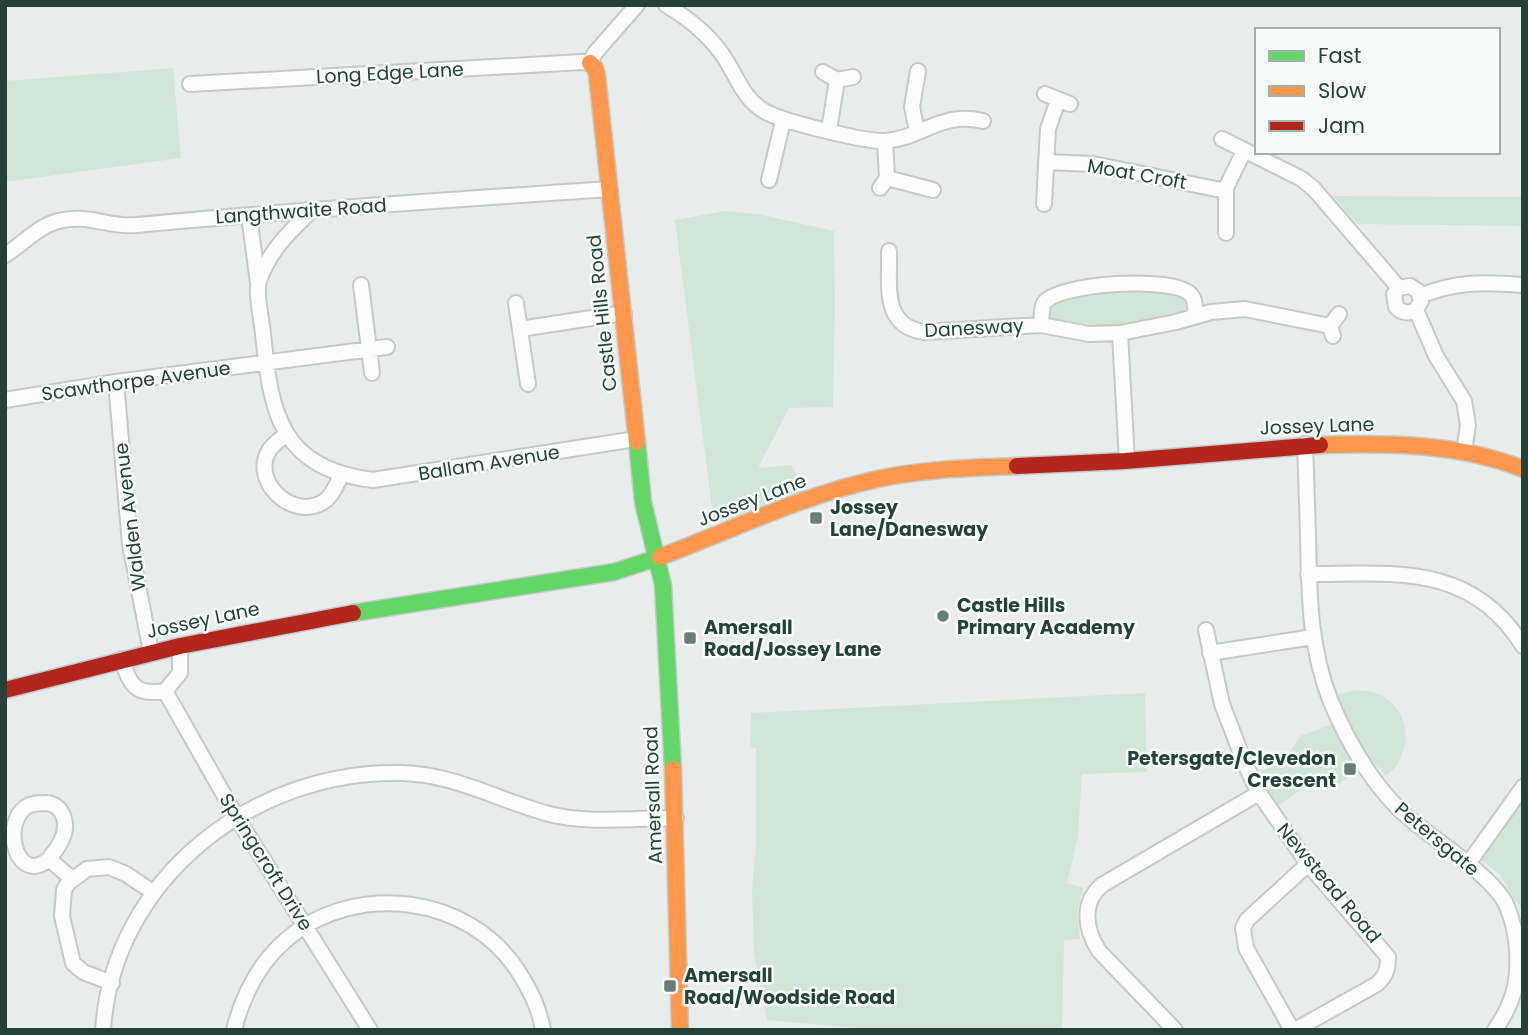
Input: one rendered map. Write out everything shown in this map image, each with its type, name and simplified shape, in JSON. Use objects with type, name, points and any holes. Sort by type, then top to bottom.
[{"type":"street","points":[[590,63],[595,53],[636,5]]},
{"type":"street","points":[[666,5],[708,37],[754,105],[783,121],[885,141],[956,118],[983,121]]},
{"type":"street","name":"Long Edge Lane","points":[[190,84],[590,63]]},
{"type":"street","name":"Castle Hills Road","points":[[590,63],[597,75],[643,502],[659,559]]},
{"type":"street","points":[[917,131],[912,107],[918,71]]},
{"type":"street","points":[[823,72],[837,80],[853,77]]},
{"type":"street","points":[[829,130],[837,80]]},
{"type":"street","points":[[1044,204],[1048,130],[1058,99]]},
{"type":"street","points":[[769,180],[783,121]]},
{"type":"street","points":[[1222,139],[1302,179],[1314,189],[1399,288]]},
{"type":"street","points":[[885,141],[884,183],[933,190]]},
{"type":"street","points":[[1226,233],[1226,191],[1244,150]]},
{"type":"street","name":"Moat Croft","points":[[1046,162],[1093,164],[1226,191]]},
{"type":"street","name":"Langthwaite Road","points":[[5,255],[44,226],[70,218],[132,226],[609,188]]},
{"type":"street","points":[[258,283],[281,239],[306,216],[307,210]]},
{"type":"street","name":"Ballam Avenue","points":[[249,215],[270,394],[276,415],[296,446],[327,470],[373,480],[386,479],[636,439]]},
{"type":"street","name":"Danesway","points":[[889,251],[890,301],[894,313],[904,327],[924,332],[1041,325],[1089,334],[1120,333],[1139,331],[1211,312],[1245,309],[1334,325]]},
{"type":"street","points":[[1464,452],[1468,425],[1464,401],[1436,356],[1418,303],[1414,287],[1399,288],[1394,294],[1396,307],[1408,313],[1418,303],[1436,289],[1473,282],[1523,285]]},
{"type":"street","name":"Danesway","points":[[1041,325],[1042,308],[1048,300],[1086,288],[1125,283],[1161,285],[1184,290],[1194,299],[1195,316]]},
{"type":"street","points":[[361,285],[372,373]]},
{"type":"street","points":[[516,303],[528,384]]},
{"type":"street","points":[[520,329],[624,313]]},
{"type":"street","points":[[1120,333],[1126,461]]},
{"type":"street","name":"Scawthorpe Avenue","points":[[5,400],[116,382],[387,347]]},
{"type":"street","name":"Walden Avenue","points":[[116,382],[130,544],[152,652]]},
{"type":"street","points":[[287,434],[269,450],[265,465],[267,481],[278,496],[292,504],[314,506],[329,497],[341,475]]},
{"type":"street","name":"Jossey Lane","points":[[5,690],[152,652],[326,617],[614,572],[659,559],[793,506],[870,481],[982,467],[1126,461],[1305,444],[1408,445],[1464,452],[1523,469]]},
{"type":"street","name":"Petersgate","points":[[1305,444],[1308,574],[1313,636],[1321,674],[1343,732],[1358,757],[1397,807],[1422,831],[1468,864],[1494,887],[1505,902],[1513,926],[1518,969],[1509,1008],[1495,1030]]},
{"type":"street","name":"Amersall Road","points":[[659,559],[663,585],[676,818],[680,1030]]},
{"type":"street","points":[[1308,574],[1409,574],[1441,580],[1489,606],[1507,623],[1523,646]]},
{"type":"street","name":"Newstead Road","points":[[1206,630],[1222,704],[1259,793],[1308,864],[1388,957],[1385,977],[1377,984],[1293,1030]]},
{"type":"street","points":[[1210,653],[1313,636]]},
{"type":"street","points":[[122,659],[129,680],[135,687],[143,691],[165,691],[180,673],[180,646]]},
{"type":"street","name":"Springcroft Drive","points":[[165,691],[236,817],[370,1030]]},
{"type":"street","points":[[103,1030],[112,983],[134,925],[154,893],[180,862],[201,842],[236,817],[261,803],[311,783],[340,776],[405,773],[457,782],[570,819],[676,818]]},
{"type":"street","points":[[1468,864],[1523,786]]},
{"type":"street","points":[[1175,1030],[1099,951],[1090,937],[1088,905],[1094,892],[1102,885],[1259,793]]},
{"type":"street","points":[[52,804],[59,807],[64,815],[62,840],[49,859],[43,865],[33,866],[21,862],[16,855],[12,832],[15,818],[30,805],[52,804]]},
{"type":"street","points":[[49,859],[72,878]]},
{"type":"street","points":[[1293,1030],[1246,947],[1243,928],[1247,920],[1308,864]]},
{"type":"street","points":[[112,983],[83,972],[73,963],[62,916],[64,890],[72,878],[87,869],[109,867],[126,874],[154,893]]},
{"type":"street","points":[[234,1030],[241,1004],[257,974],[278,947],[306,926],[338,910],[377,904],[416,905],[437,910],[458,919],[495,944],[510,959],[534,998],[543,1030]]},
{"type":"green space","points":[[173,68],[181,158],[5,182],[5,81]]},
{"type":"green space","points":[[1333,196],[1523,197],[1523,226],[1357,224]]},
{"type":"green space","points":[[725,211],[758,214],[834,231],[833,407],[789,408],[758,468],[791,465],[806,493],[714,524],[675,220]]},
{"type":"green space","points":[[1141,287],[1184,295],[1188,298],[1188,305],[1184,311],[1171,316],[1118,327],[1052,321],[1048,317],[1047,306],[1051,303],[1084,292]]},
{"type":"green space","points":[[1357,690],[1384,697],[1400,714],[1404,725],[1406,736],[1401,758],[1386,776],[1355,742],[1334,695]]},
{"type":"green space","points":[[1145,693],[1147,772],[1082,774],[1078,836],[1067,883],[1084,888],[1077,911],[1080,939],[1064,940],[1062,1030],[878,1030],[767,1020],[754,954],[752,890],[756,844],[756,748],[750,747],[751,713]]},
{"type":"green space","points":[[1333,724],[1359,769],[1332,789],[1305,787],[1276,807],[1257,774],[1286,758],[1300,736]]},
{"type":"green space","points":[[1523,798],[1523,907],[1519,906],[1499,874],[1480,859]]},
{"type":"traffic: fast","points":[[637,442],[643,502],[663,585],[673,769]]},
{"type":"traffic: fast","points":[[353,613],[614,572],[660,557]]},
{"type":"traffic: slow","points":[[590,63],[597,75],[637,442]]},
{"type":"traffic: slow","points":[[1320,445],[1371,444],[1449,449],[1499,460],[1523,469]]},
{"type":"traffic: slow","points":[[660,557],[795,504],[850,486],[912,473],[1017,466]]},
{"type":"traffic: slow","points":[[673,769],[680,1030]]},
{"type":"traffic: jam","points":[[1017,466],[1125,461],[1320,445]]},
{"type":"traffic: jam","points":[[5,690],[180,646],[353,613]]},
{"type":"place","name":"Jossey Lane/Danesway","points":[[816,518]]},
{"type":"place","name":"Castle Hills Primary Academy","points":[[943,616]]},
{"type":"place","name":"Amersall Road/Jossey Lane","points":[[690,638]]},
{"type":"place","name":"Petersgate/Clevedon Crescent","points":[[1350,769]]},
{"type":"place","name":"Amersall Road/Woodside Road","points":[[670,986]]}]
